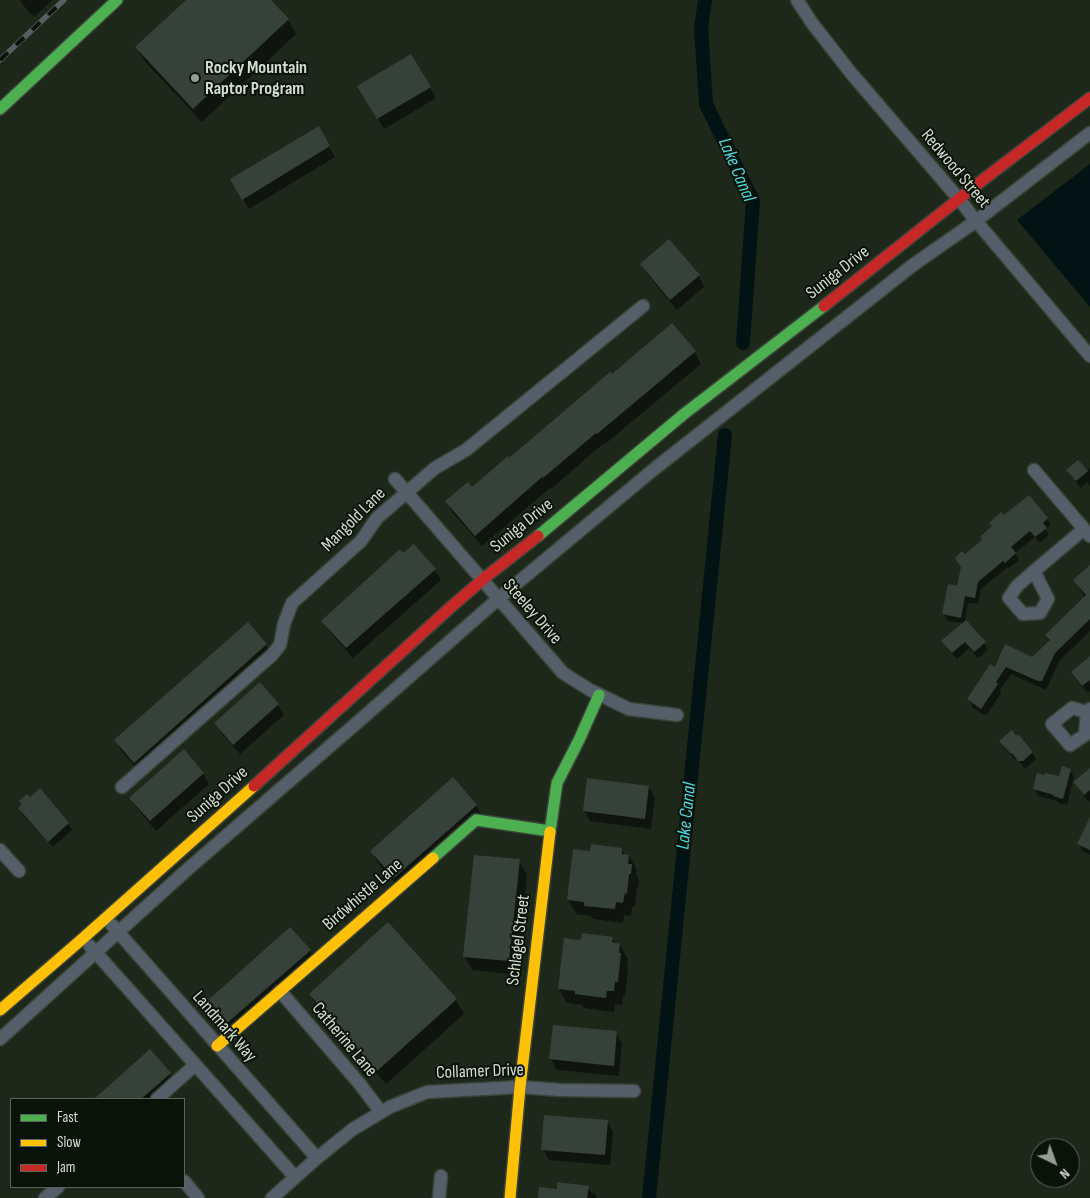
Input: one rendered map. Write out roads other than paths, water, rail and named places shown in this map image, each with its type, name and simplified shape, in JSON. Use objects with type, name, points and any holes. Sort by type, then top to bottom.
[{"type":"street","points":[[0,109],[118,0]]},
{"type":"street","name":"Redwood Street","points":[[797,0],[851,73],[1090,356]]},
{"type":"street","name":"Suniga Drive","points":[[0,1010],[205,830],[445,612],[482,581],[551,526],[684,414],[1090,98]]},
{"type":"street","name":"Suniga Drive","points":[[0,1039],[189,868],[498,599],[645,476],[913,265],[976,221],[1090,133]]},
{"type":"street","name":"Mangold Lane","points":[[122,787],[272,655],[280,645],[284,624],[292,603],[361,541],[377,518],[435,468],[466,450],[643,306]]},
{"type":"street","points":[[1034,470],[1087,532],[1034,572]]},
{"type":"street","name":"Steeley Drive","points":[[395,480],[563,673],[599,695],[628,709],[677,715]]},
{"type":"street","name":"Schlagel Street","points":[[510,1198],[520,1087],[556,784],[579,740],[599,695]]},
{"type":"street","name":"Birdwhistle Lane","points":[[217,1046],[476,820],[550,830]]},
{"type":"street","points":[[0,850],[19,870]]},
{"type":"street","name":"Landmark Way","points":[[106,918],[317,1158]]},
{"type":"street","points":[[83,938],[295,1177]]},
{"type":"street","name":"Catherine Lane","points":[[280,991],[359,1083],[381,1112]]},
{"type":"street","points":[[157,1098],[194,1065]]},
{"type":"street","name":"Collamer Drive","points":[[272,1198],[317,1158],[353,1130],[390,1107],[427,1092],[520,1087],[560,1090],[634,1091]]},
{"type":"street","points":[[439,1198],[441,1176]]},
{"type":"street","points":[[185,1183],[198,1198]]},
{"type":"street","points":[[45,1198],[57,1188]]},
{"type":"waterway","name":"Lake Canal","points":[[705,0],[701,28],[706,104],[753,201],[743,343]]},
{"type":"waterway","name":"Lake Canal","points":[[649,1198],[725,435]]},
{"type":"railway","points":[[0,60],[64,0]]},
{"type":"place","name":"Rocky Mountain Raptor Program","points":[[195,78]]}]
